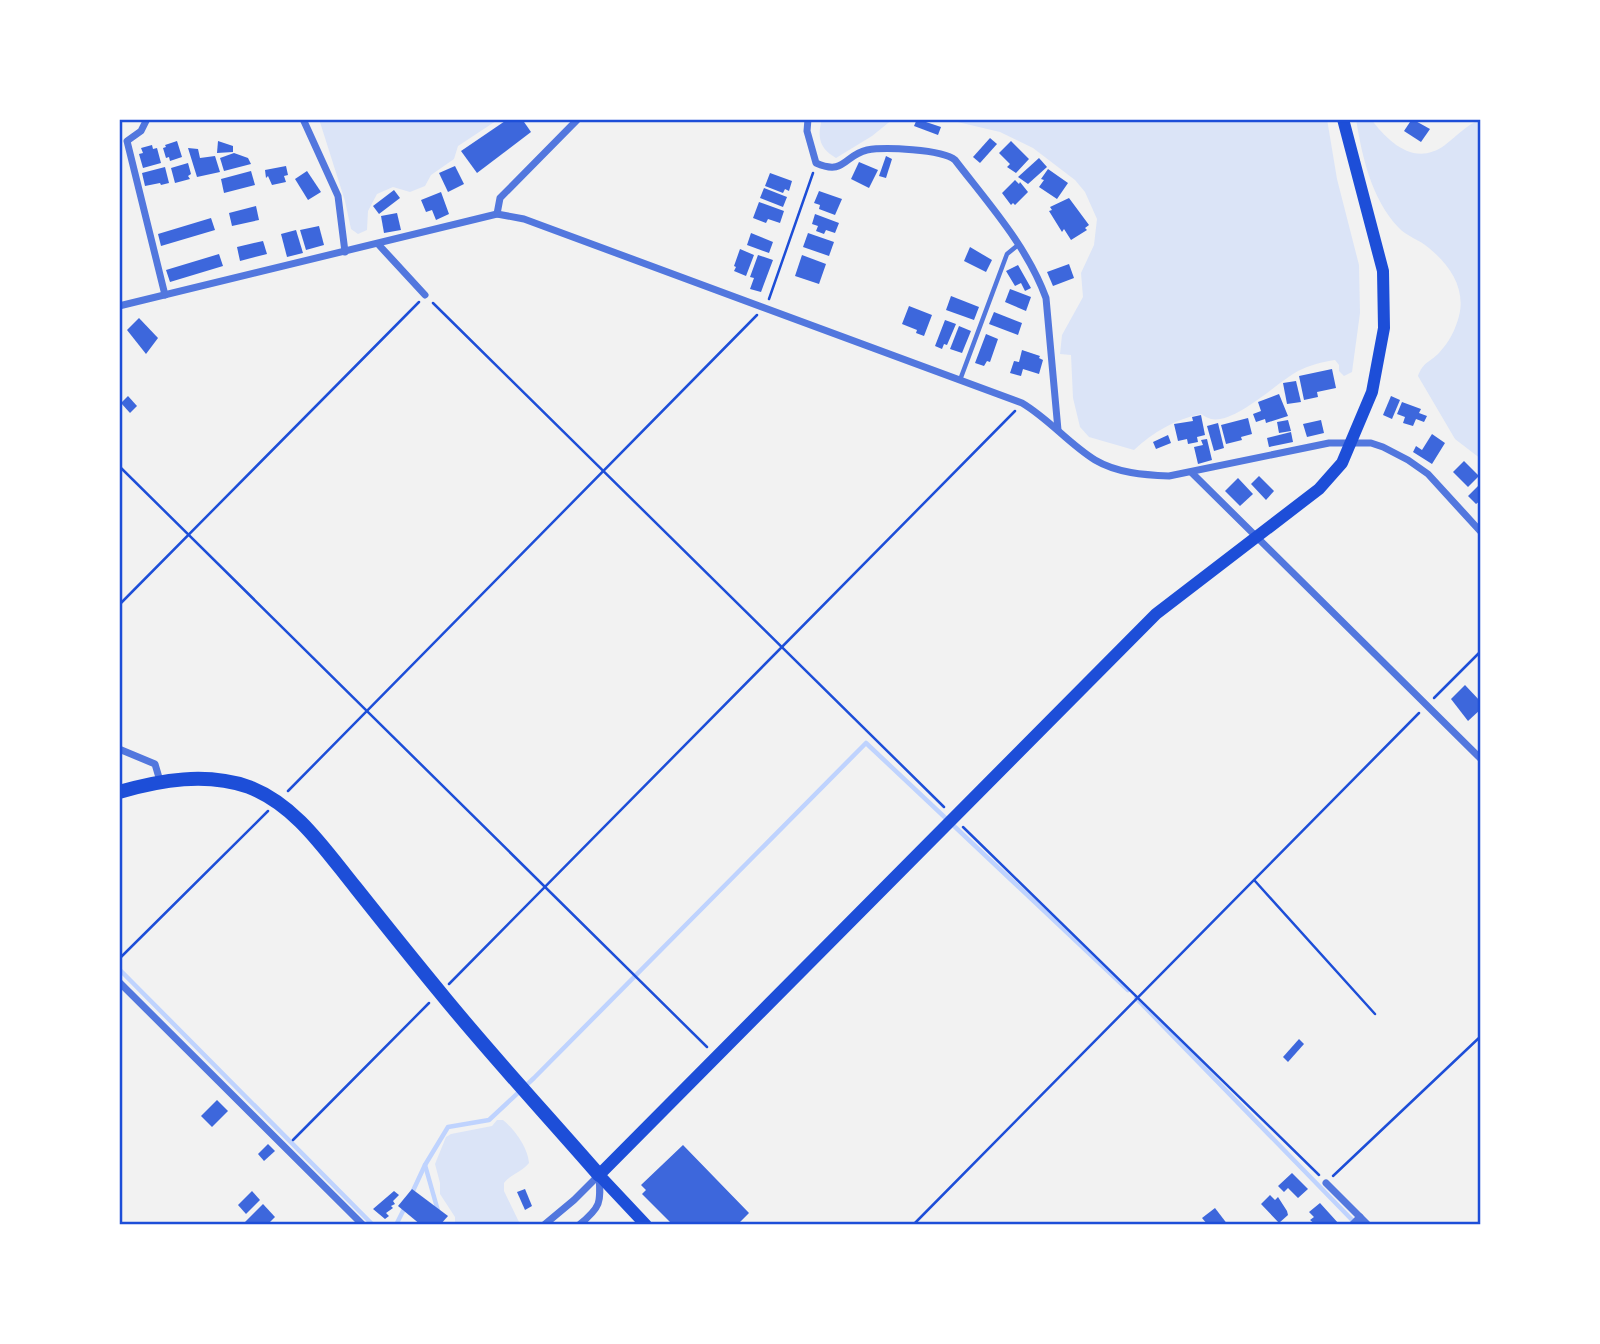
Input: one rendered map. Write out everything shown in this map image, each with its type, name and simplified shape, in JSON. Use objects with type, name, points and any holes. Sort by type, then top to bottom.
[{"type":"highway","points":[[119,792],[160,781],[201,779],[224,781],[250,788],[277,802],[309,830],[440,993],[599,1175]]},
{"type":"main road","points":[[646,1225],[599,1175],[1156,614],[1319,489],[1342,463],[1372,392],[1384,328],[1383,271],[1343,119]]},
{"type":"street","points":[[147,119],[141,131],[127,141],[165,295]]},
{"type":"street","points":[[303,119],[338,196],[345,252]]},
{"type":"street","points":[[497,214],[500,198],[578,119]]},
{"type":"street","points":[[808,119],[807,131],[816,163],[826,167],[836,168],[862,151],[870,149],[913,150],[949,155],[1017,244],[1041,285],[1046,298],[1058,430]]},
{"type":"street","points":[[119,306],[497,214],[524,219],[1022,403],[1097,461],[1120,470],[1169,476],[1329,443],[1371,443],[1408,460],[1428,474],[1481,532]]},
{"type":"street","points":[[377,244],[425,295]]},
{"type":"street","points":[[1192,473],[1481,759]]},
{"type":"street","points":[[119,749],[155,764],[160,781]]},
{"type":"street","points":[[119,982],[363,1225]]},
{"type":"street","points":[[544,1225],[599,1175]]},
{"type":"street","points":[[579,1225],[599,1205],[599,1175]]},
{"type":"street","points":[[1326,1183],[1368,1225]]},
{"type":"street","points":[[1352,1225],[1360,1217]]},
{"type":"lane","points":[[961,380],[1007,254],[1017,244]]},
{"type":"path","points":[[119,959],[766,307],[816,163]]},
{"type":"path","points":[[119,605],[425,295],[1326,1183],[1481,1037]]},
{"type":"path","points":[[286,1147],[1022,403]]},
{"type":"path","points":[[119,466],[717,1056]]},
{"type":"path","points":[[913,1225],[1481,651]]},
{"type":"path","points":[[1255,881],[1375,1014]]},
{"type":"shaded area","points":[[319,119],[499,119],[458,146],[454,159],[431,175],[425,186],[410,192],[393,187],[377,194],[368,211],[367,230],[358,234],[351,229]]},
{"type":"shaded area","points":[[822,119],[893,119],[872,136],[836,158],[821,142]]},
{"type":"shaded area","points":[[945,119],[1327,119],[1337,179],[1359,265],[1360,313],[1352,372],[1344,376],[1335,360],[1307,367],[1232,415],[1211,419],[1201,414],[1183,419],[1149,437],[1134,450],[1089,437],[1080,427],[1073,398],[1071,355],[1060,354],[1062,335],[1083,297],[1081,273],[1094,245],[1097,219],[1085,192],[1075,180],[1033,148],[1000,132]]},
{"type":"shaded area","points":[[1356,119],[1371,119],[1394,144],[1413,153],[1423,154],[1445,145],[1481,119],[1481,459],[1455,439],[1418,376],[1424,365],[1443,349],[1454,331],[1461,306],[1458,287],[1444,262],[1425,245],[1401,230],[1381,203],[1369,176]]},
{"type":"shaded area","points":[[497,1120],[503,1120],[512,1129],[528,1157],[529,1163],[504,1183],[504,1191],[518,1225],[455,1225],[455,1217],[440,1194],[435,1164],[446,1137],[492,1126]]},
{"type":"building","points":[[508,119],[522,119],[531,132],[477,173],[461,151]]},
{"type":"building","points":[[917,119],[941,127],[938,135],[914,126]]},
{"type":"building","points":[[1412,119],[1430,129],[1421,142],[1404,131]]},
{"type":"building","points":[[990,138],[997,144],[980,163],[973,157]]},
{"type":"building","points":[[177,141],[182,157],[170,161],[163,148]]},
{"type":"building","points":[[218,141],[233,146],[233,152],[217,153]]},
{"type":"building","points":[[1011,141],[1029,159],[1016,173],[1007,167],[1010,164],[999,153]]},
{"type":"building","points":[[152,145],[153,149],[157,148],[161,163],[143,168],[139,154],[143,153],[141,148]]},
{"type":"building","points":[[188,148],[198,149],[200,158],[215,156],[220,172],[197,177]]},
{"type":"building","points":[[234,153],[248,158],[251,164],[224,171],[220,158]]},
{"type":"building","points":[[886,156],[892,159],[886,178],[879,176]]},
{"type":"building","points":[[1039,158],[1047,167],[1028,184],[1018,177]]},
{"type":"building","points":[[859,162],[878,170],[869,188],[851,179]]},
{"type":"building","points":[[188,163],[190,179],[175,183],[171,168]]},
{"type":"building","points":[[286,166],[286,182],[272,185],[268,176],[266,178],[265,170]]},
{"type":"building","points":[[455,166],[464,184],[448,192],[439,173]]},
{"type":"building","points":[[165,167],[169,183],[145,186],[142,173]]},
{"type":"building","points":[[1048,169],[1068,183],[1057,199],[1039,187]]},
{"type":"building","points":[[251,171],[255,185],[224,193],[221,179]]},
{"type":"building","points":[[307,171],[321,192],[308,200],[295,179]]},
{"type":"building","points":[[770,173],[792,181],[789,191],[785,189],[783,193],[765,186]]},
{"type":"building","points":[[1015,180],[1028,192],[1015,205],[1011,205],[1002,193]]},
{"type":"building","points":[[764,188],[787,197],[783,207],[760,198]]},
{"type":"building","points":[[394,190],[400,198],[379,214],[373,206]]},
{"type":"building","points":[[819,191],[842,199],[835,215],[819,209],[820,205],[814,203]]},
{"type":"building","points":[[441,192],[449,214],[436,220],[432,210],[426,212],[421,200]]},
{"type":"building","points":[[1069,198],[1089,225],[1085,228],[1087,230],[1071,240],[1064,229],[1062,232],[1049,211],[1052,210],[1050,207]]},
{"type":"building","points":[[759,202],[784,211],[780,223],[768,219],[766,223],[753,218]]},
{"type":"building","points":[[256,206],[259,220],[232,226],[229,213]]},
{"type":"building","points":[[397,213],[401,230],[384,233],[381,216]]},
{"type":"building","points":[[815,214],[839,223],[835,233],[826,230],[824,234],[816,231],[818,226],[812,224]]},
{"type":"building","points":[[211,218],[215,230],[161,246],[158,234]]},
{"type":"building","points":[[319,226],[324,245],[306,250],[300,230]]},
{"type":"building","points":[[296,230],[303,253],[287,257],[281,234]]},
{"type":"building","points":[[751,233],[773,242],[769,253],[747,245]]},
{"type":"building","points":[[808,233],[834,242],[829,256],[803,247]]},
{"type":"building","points":[[263,241],[267,254],[240,261],[237,247]]},
{"type":"building","points":[[970,247],[992,260],[986,272],[964,261]]},
{"type":"building","points":[[740,249],[754,255],[746,276],[734,271]]},
{"type":"building","points":[[219,254],[223,266],[170,282],[166,270]]},
{"type":"building","points":[[758,255],[773,260],[761,292],[750,289],[754,278],[750,277]]},
{"type":"building","points":[[802,255],[826,264],[819,284],[795,276]]},
{"type":"building","points":[[1069,264],[1074,278],[1053,286],[1047,272]]},
{"type":"building","points":[[1018,265],[1031,288],[1025,291],[1021,283],[1015,286],[1006,271]]},
{"type":"building","points":[[1010,289],[1031,297],[1026,311],[1005,302]]},
{"type":"building","points":[[951,296],[979,307],[974,320],[946,310]]},
{"type":"building","points":[[909,306],[932,315],[924,336],[902,324]]},
{"type":"building","points":[[994,312],[1022,323],[1018,335],[989,324]]},
{"type":"building","points":[[139,318],[158,338],[146,354],[127,330]]},
{"type":"building","points":[[945,320],[956,324],[947,345],[944,344],[942,349],[935,346]]},
{"type":"building","points":[[959,326],[971,331],[962,353],[950,349]]},
{"type":"building","points":[[986,334],[998,339],[990,362],[987,361],[984,366],[975,363]]},
{"type":"building","points":[[1022,350],[1040,356],[1043,360],[1039,374],[1023,369],[1021,376],[1010,373],[1014,361],[1019,362]]},
{"type":"building","points":[[1332,369],[1336,388],[1317,392],[1318,397],[1304,400],[1299,376]]},
{"type":"building","points":[[1296,381],[1301,402],[1287,404],[1283,383]]},
{"type":"building","points":[[1279,394],[1288,416],[1266,423],[1265,419],[1256,422],[1253,414],[1261,411],[1258,402]]},
{"type":"building","points":[[128,396],[137,406],[130,413],[121,403]]},
{"type":"building","points":[[1391,396],[1400,400],[1392,419],[1383,415]]},
{"type":"building","points":[[1402,402],[1421,409],[1419,413],[1427,416],[1424,422],[1416,419],[1413,426],[1403,423],[1405,417],[1397,414]]},
{"type":"building","points":[[1201,415],[1205,435],[1197,437],[1198,442],[1188,444],[1187,439],[1178,441],[1174,424],[1193,421],[1192,417]]},
{"type":"building","points":[[1248,418],[1252,434],[1226,444],[1221,425]]},
{"type":"building","points":[[1288,420],[1291,431],[1279,433],[1277,422]]},
{"type":"building","points":[[1321,420],[1324,433],[1307,437],[1303,424]]},
{"type":"building","points":[[1218,423],[1224,448],[1214,451],[1207,426]]},
{"type":"building","points":[[1291,432],[1293,442],[1269,447],[1267,438]]},
{"type":"building","points":[[1432,434],[1445,443],[1432,464],[1413,452],[1416,446],[1422,450]]},
{"type":"building","points":[[1168,435],[1171,443],[1156,449],[1153,442]]},
{"type":"building","points":[[1207,439],[1212,460],[1198,464],[1194,447],[1203,445],[1201,440]]},
{"type":"building","points":[[1464,461],[1479,476],[1468,487],[1453,472]]},
{"type":"building","points":[[1259,476],[1274,491],[1266,500],[1251,484]]},
{"type":"building","points":[[1238,478],[1253,494],[1240,506],[1225,491]]},
{"type":"building","points":[[1481,483],[1481,503],[1480,501],[1476,504],[1468,496]]},
{"type":"building","points":[[1465,685],[1481,702],[1481,709],[1468,721],[1451,699]]},
{"type":"building","points":[[1299,1039],[1304,1044],[1288,1062],[1283,1057]]},
{"type":"building","points":[[217,1100],[228,1111],[212,1127],[201,1116]]},
{"type":"building","points":[[268,1144],[275,1151],[264,1161],[258,1154]]},
{"type":"building","points":[[683,1145],[749,1213],[737,1225],[673,1225],[642,1194],[646,1190],[641,1185]]},
{"type":"building","points":[[1292,1173],[1308,1189],[1298,1198],[1288,1188],[1284,1192],[1278,1186]]},
{"type":"building","points":[[412,1189],[448,1216],[440,1225],[421,1225],[398,1206]]},
{"type":"building","points":[[525,1189],[532,1206],[525,1210],[517,1192]]},
{"type":"building","points":[[252,1191],[260,1200],[246,1214],[238,1205]]},
{"type":"building","points":[[394,1191],[399,1195],[393,1201],[393,1208],[386,1213],[389,1216],[385,1219],[373,1209]]},
{"type":"building","points":[[1270,1195],[1275,1200],[1278,1197],[1287,1211],[1288,1215],[1279,1223],[1261,1204]]},
{"type":"building","points":[[1320,1203],[1338,1225],[1316,1225],[1310,1220],[1314,1217],[1309,1212]]},
{"type":"building","points":[[263,1204],[275,1217],[267,1225],[246,1225],[244,1223]]},
{"type":"building","points":[[1215,1208],[1228,1225],[1208,1225],[1202,1218]]},
{"type":"waterway","points":[[412,1193],[448,1127],[489,1120],[534,1078],[866,743],[1128,990]]},
{"type":"waterway","points":[[119,969],[373,1225]]},
{"type":"waterway","points":[[1136,998],[1357,1225]]},
{"type":"waterway","points":[[425,1165],[438,1211]]},
{"type":"waterway","points":[[396,1225],[405,1207]]}]
